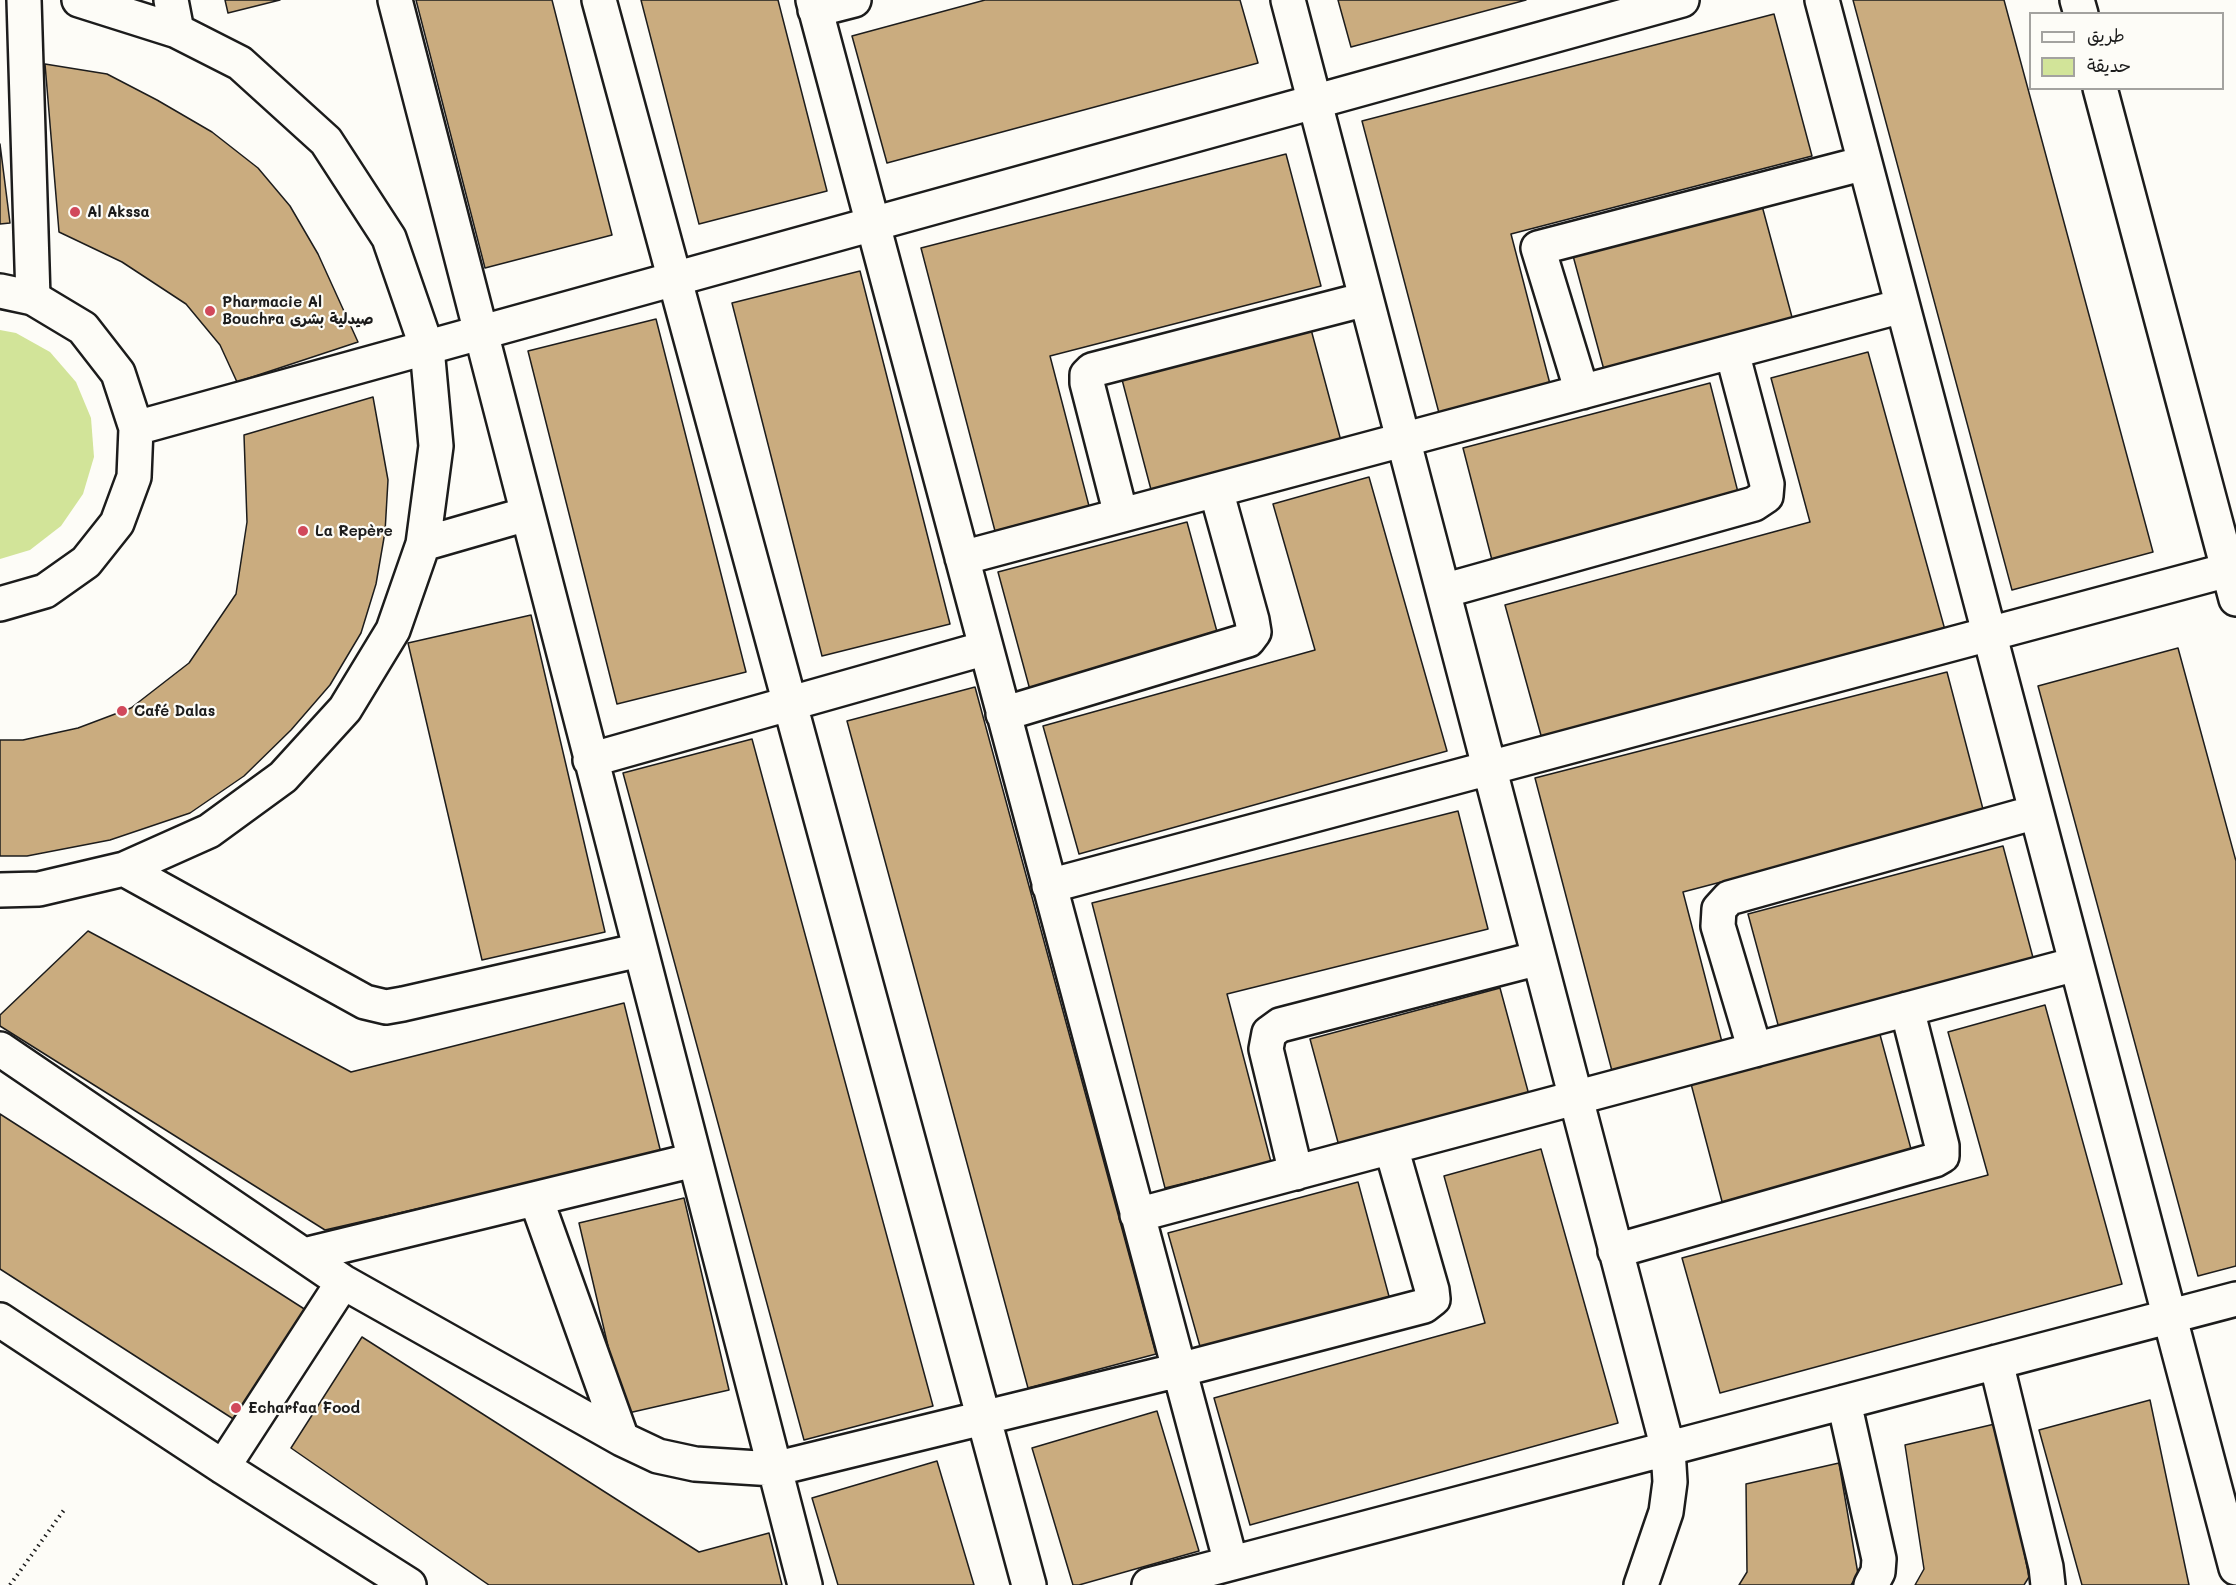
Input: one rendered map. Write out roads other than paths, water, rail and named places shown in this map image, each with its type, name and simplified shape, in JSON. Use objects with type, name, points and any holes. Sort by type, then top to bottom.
[{"type":"street","points":[[24,0],[33,298]]},
{"type":"street","points":[[0,890],[39,889],[124,869],[209,831],[283,777],[345,709],[393,630],[423,544],[436,446],[427,348],[389,238],[326,141],[240,63],[174,15],[79,0]]},
{"type":"street","points":[[395,0],[805,1585]]},
{"type":"street","points":[[599,0],[1029,1585]]},
{"type":"street","points":[[854,0],[814,5],[1231,1563]]},
{"type":"street","points":[[1288,0],[1668,1449],[1670,1482],[1666,1512],[1641,1585]]},
{"type":"street","points":[[136,428],[1682,0]]},
{"type":"street","points":[[1822,0],[2236,1568]]},
{"type":"street","points":[[1049,886],[1989,634],[2232,584],[2101,90]]},
{"type":"street","points":[[1582,392],[1538,248],[1865,163]]},
{"type":"street","points":[[0,291],[33,298],[83,328],[118,373],[136,428],[134,477],[117,523],[111,531],[86,562],[45,591],[0,604]]},
{"type":"street","points":[[1122,515],[1087,383],[1087,375],[1092,370],[1366,299]]},
{"type":"street","points":[[962,558],[1902,306]]},
{"type":"street","points":[[1443,591],[1754,504],[1766,496],[1767,484],[1732,352]]},
{"type":"street","points":[[1003,714],[1248,640],[1254,632],[1252,620],[1216,490]]},
{"type":"street","points":[[423,544],[527,514]]},
{"type":"street","points":[[590,760],[986,648]]},
{"type":"street","points":[[1755,1050],[1718,927],[1719,909],[1729,898],[2036,812]]},
{"type":"street","points":[[124,869],[365,1002],[386,1006],[640,950]]},
{"type":"street","points":[[1296,1173],[1266,1049],[1269,1033],[1280,1025],[1539,958]]},
{"type":"street","points":[[1137,1215],[2076,964]]},
{"type":"street","points":[[1615,1251],[1935,1160],[1942,1156],[1942,1146],[1907,1009]]},
{"type":"street","points":[[0,1049],[343,1282],[622,1440],[658,1456],[695,1464],[774,1469],[1179,1370],[1424,1306],[1433,1299],[1432,1290],[1391,1147]]},
{"type":"street","points":[[304,1255],[694,1160]]},
{"type":"street","points":[[536,1199],[622,1440]]},
{"type":"street","points":[[223,1467],[343,1282]]},
{"type":"street","points":[[1149,1585],[2236,1299]]},
{"type":"street","points":[[0,1320],[223,1467],[409,1585]]},
{"type":"street","points":[[1996,1362],[2046,1567],[2048,1585]]},
{"type":"street","points":[[1844,1402],[1879,1559],[1878,1572],[1871,1585]]},
{"type":"place","name":"Al Akssa","points":[[75,212]]},
{"type":"place","name":"Pharmacie Al Bouchra صيدلية بشرى","points":[[210,311]]},
{"type":"place","name":"La Repère","points":[[303,531]]},
{"type":"place","name":"Café Dalas","points":[[122,711]]},
{"type":"place","name":"Echarfaa Food","points":[[236,1408]]}]
